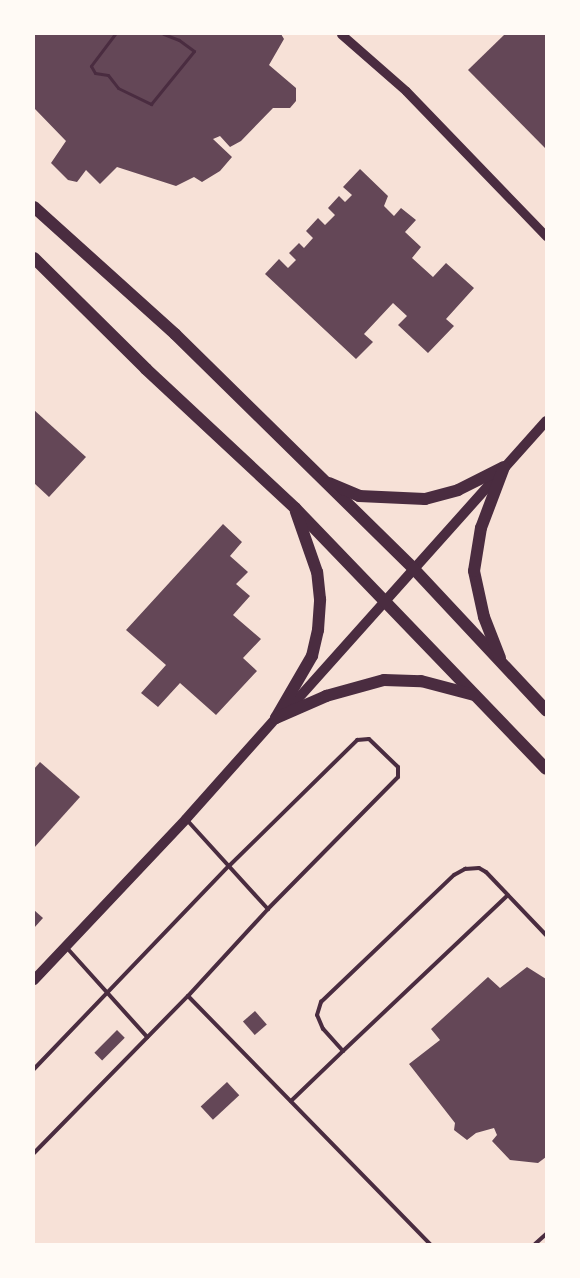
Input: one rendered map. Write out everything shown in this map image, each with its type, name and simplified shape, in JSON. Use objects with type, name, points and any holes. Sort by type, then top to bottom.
[{"type":"main road","points":[[34,207],[175,334],[413,568],[502,666],[546,710]]},
{"type":"main road","points":[[34,258],[146,369],[295,508],[382,602],[546,769]]},
{"type":"main road","points":[[34,980],[186,819],[276,718],[295,702],[382,602],[546,421]]},
{"type":"main road","points":[[322,480],[359,496],[425,499],[458,490],[504,467]]},
{"type":"main road","points":[[502,666],[484,617],[474,571],[481,528],[504,467]]},
{"type":"main road","points":[[276,718],[312,656],[318,630],[320,599],[316,572],[295,508]]},
{"type":"main road","points":[[276,718],[326,696],[384,680],[421,681],[475,696]]},
{"type":"street","points":[[341,34],[406,91],[546,236]]},
{"type":"lane","points":[[34,1069],[229,866],[357,740],[369,739],[398,767],[398,777],[393,783],[34,1153]]},
{"type":"lane","points":[[186,819],[268,910]]},
{"type":"lane","points":[[342,1051],[323,1029],[317,1015],[321,1002],[454,875],[465,869],[478,868],[508,895],[546,935]]},
{"type":"lane","points":[[290,1101],[508,895]]},
{"type":"lane","points":[[66,946],[106,994],[147,1037]]},
{"type":"lane","points":[[188,996],[430,1244]]},
{"type":"lane","points":[[535,1244],[546,1234]]},
{"type":"path","points":[[115,34],[91,66],[95,73],[108,75],[118,88],[151,104],[194,51],[179,40],[162,34]]},
{"type":"building","points":[[34,34],[281,34],[284,39],[269,65],[296,88],[296,101],[290,108],[273,108],[241,141],[230,147],[220,136],[213,139],[232,157],[220,171],[202,182],[194,177],[176,186],[117,167],[100,184],[86,170],[77,182],[68,180],[51,163],[66,141],[34,108]]},
{"type":"building","points":[[505,34],[546,34],[546,149],[468,70]]},
{"type":"building","points":[[360,169],[388,196],[384,206],[394,216],[401,208],[416,220],[405,232],[421,247],[412,258],[433,277],[446,263],[474,288],[446,319],[454,326],[428,353],[398,325],[407,316],[393,303],[364,334],[373,342],[356,359],[265,274],[279,259],[288,268],[296,260],[289,253],[299,243],[304,248],[313,238],[306,231],[318,218],[325,225],[335,215],[328,208],[339,196],[345,202],[352,195],[343,187]]},
{"type":"building","points":[[34,410],[86,457],[49,497],[34,483]]},
{"type":"building","points":[[223,524],[242,542],[230,556],[248,572],[236,584],[250,596],[233,615],[261,639],[243,658],[257,671],[216,715],[180,683],[158,707],[141,693],[166,665],[126,630]]},
{"type":"building","points":[[40,762],[80,797],[34,848],[34,769]]},
{"type":"building","points":[[34,910],[43,918],[34,928]]},
{"type":"building","points":[[527,967],[546,979],[546,1157],[538,1163],[510,1160],[492,1141],[497,1135],[494,1128],[476,1133],[467,1140],[454,1130],[455,1123],[409,1064],[440,1040],[431,1029],[488,977],[500,988]]},
{"type":"building","points":[[255,1011],[267,1025],[255,1035],[243,1021]]},
{"type":"building","points":[[117,1030],[125,1038],[102,1060],[94,1053]]},
{"type":"building","points":[[227,1082],[239,1095],[213,1120],[201,1107]]}]
